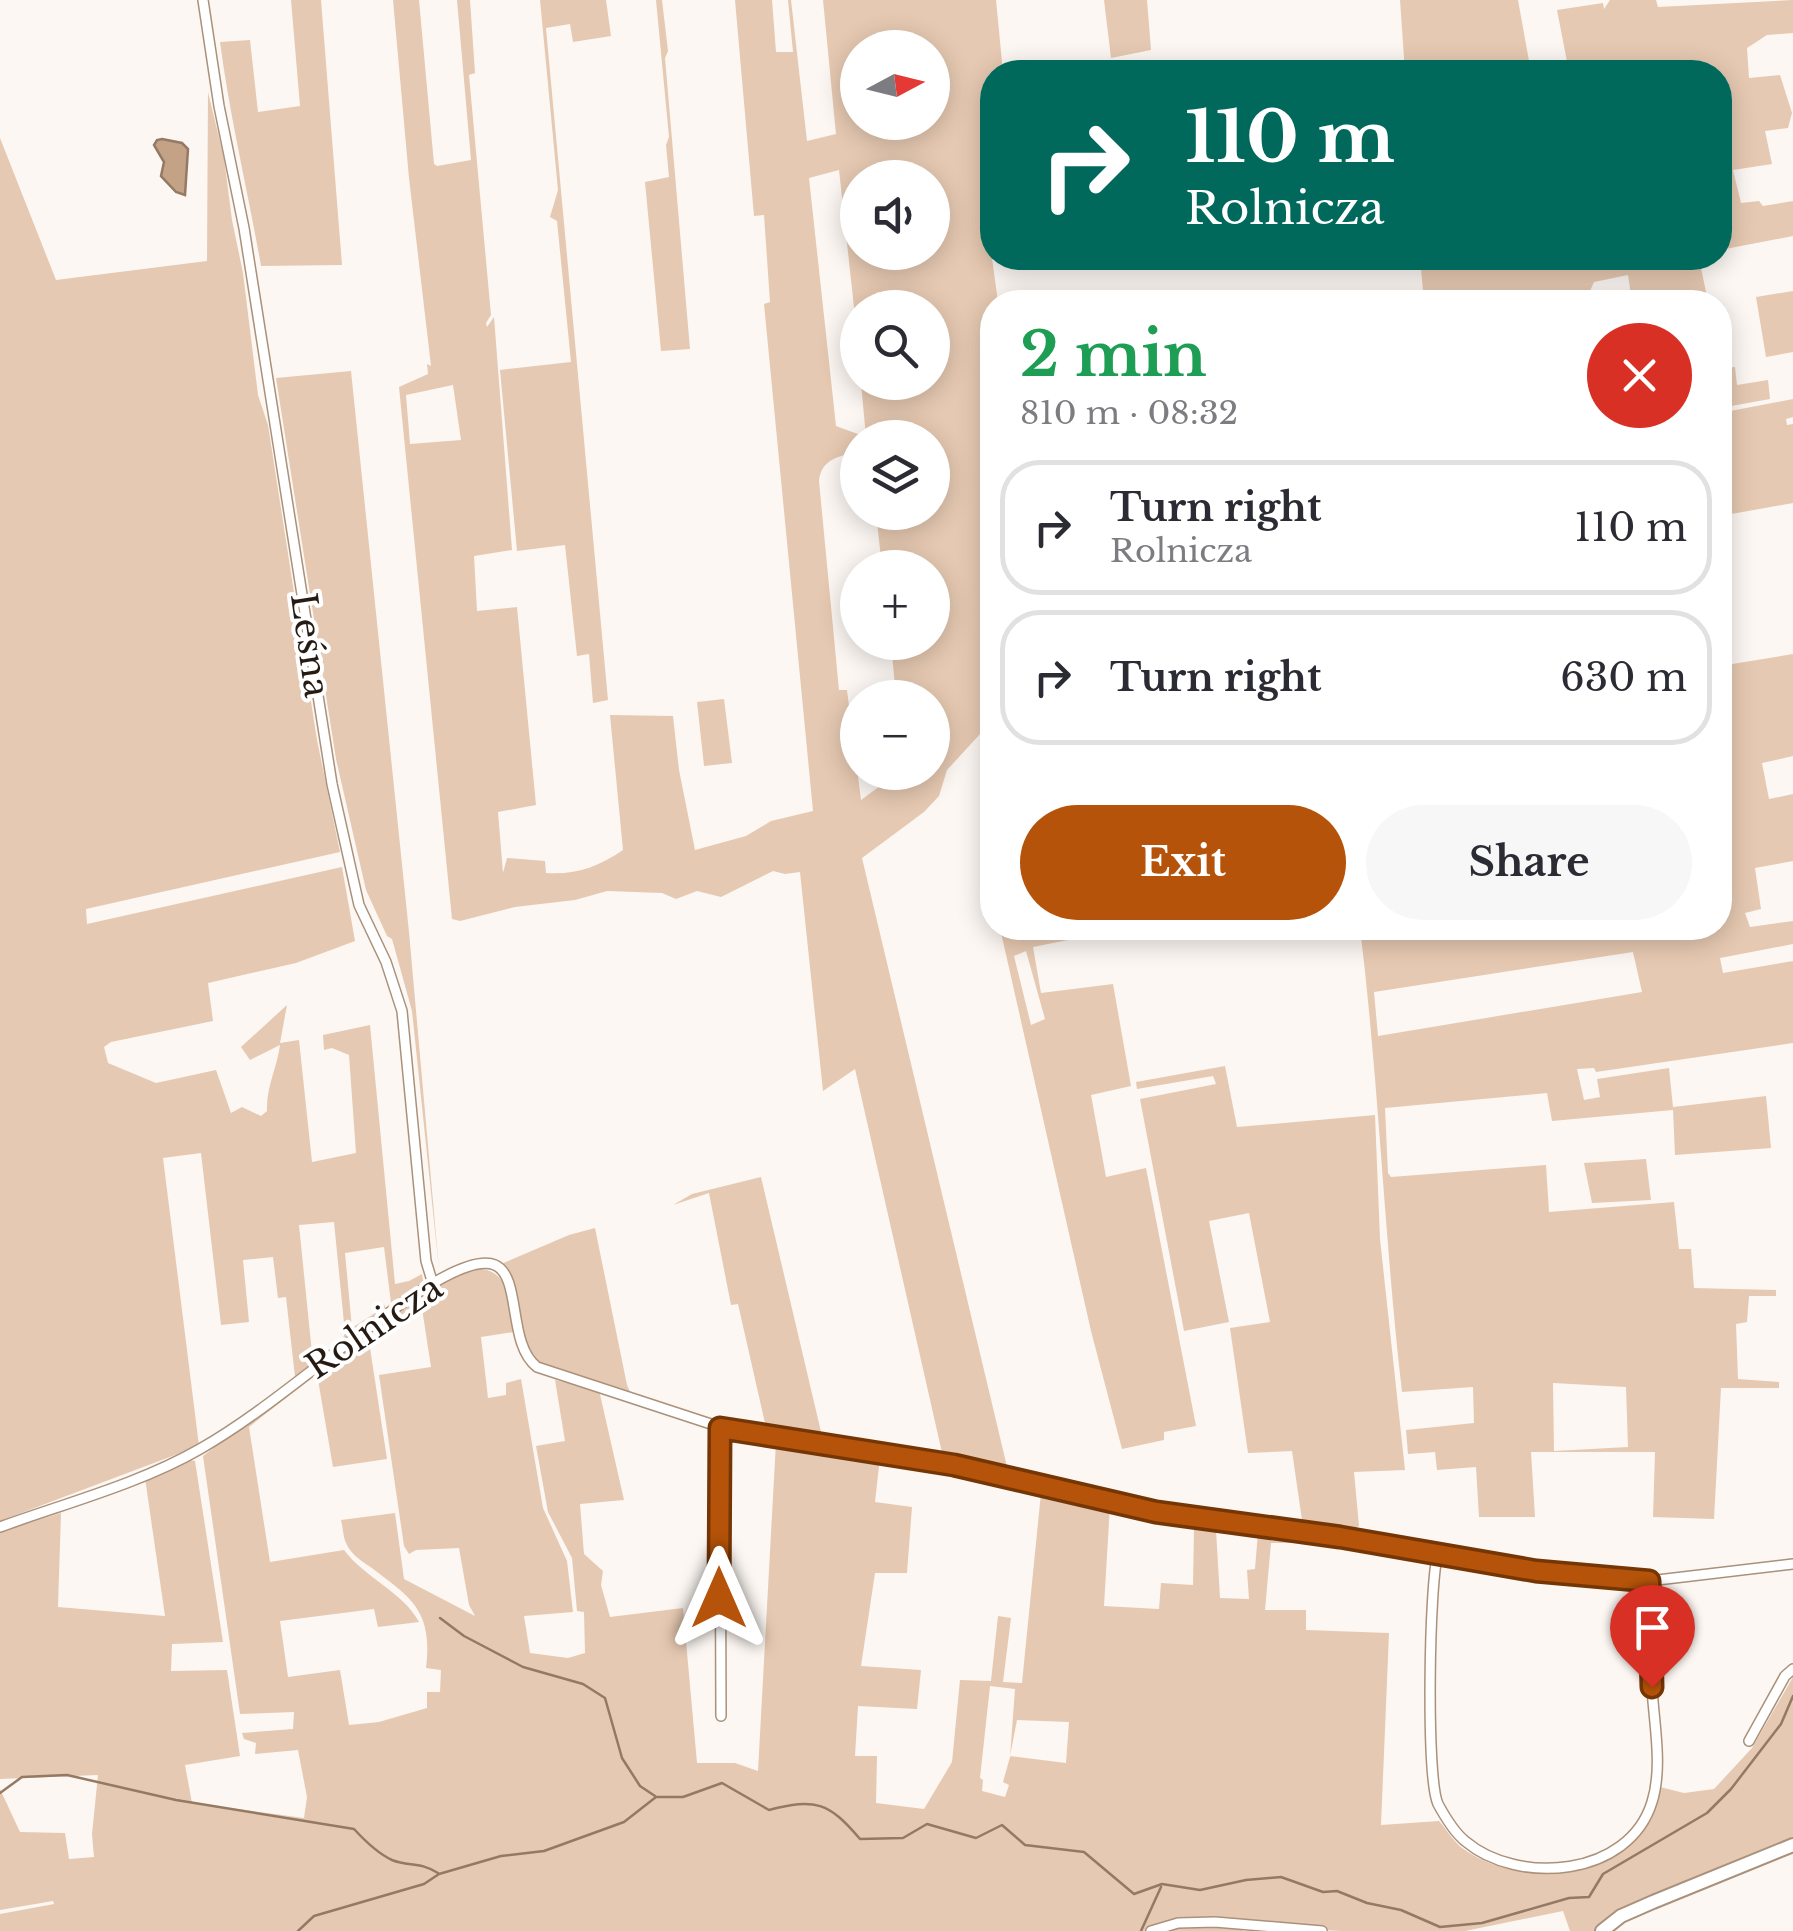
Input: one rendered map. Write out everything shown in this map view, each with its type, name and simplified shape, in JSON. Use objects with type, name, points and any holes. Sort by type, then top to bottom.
[{"type":"street","name":"Leśna","points":[[203,0],[219,106],[244,228],[332,784],[359,905],[386,962],[402,1010],[426,1260],[434,1284]]},
{"type":"street","name":"Rolnicza","points":[[0,1527],[196,1452],[434,1284],[480,1264],[495,1265],[507,1278],[521,1348],[537,1368],[720,1428],[954,1465],[1135,1508],[1536,1571],[1649,1581],[1793,1564]]},
{"type":"street","points":[[720,1428],[721,1716]]},
{"type":"street","points":[[1438,1553],[1430,1749],[1437,1801],[1462,1840],[1488,1856],[1523,1868],[1571,1867],[1595,1861],[1624,1844],[1652,1804],[1656,1751],[1649,1581]]},
{"type":"street","points":[[1749,1741],[1784,1676],[1793,1669]]},
{"type":"street","points":[[1602,1931],[1621,1916],[1652,1902],[1793,1845]]},
{"type":"street","points":[[1151,1931],[1178,1923],[1215,1922],[1322,1931]]},
{"type":"shaded area","points":[[291,0],[321,0],[342,265],[261,266],[234,127],[220,42],[250,40],[258,112],[300,106]]},
{"type":"shaded area","points":[[393,0],[419,0],[437,166],[471,160],[457,0],[470,0],[475,73],[469,75],[491,315],[486,323],[487,327],[494,317],[512,550],[474,556],[477,611],[517,607],[536,805],[498,812],[503,873],[507,858],[545,861],[546,873],[567,873],[596,865],[623,850],[610,715],[673,716],[695,850],[746,836],[771,821],[813,811],[764,304],[770,302],[764,215],[754,216],[735,0],[772,0],[776,52],[793,52],[791,0],[807,141],[836,134],[823,0],[996,0],[1002,60],[980,60],[980,270],[994,270],[996,290],[980,290],[980,734],[950,767],[950,680],[894,680],[893,660],[950,660],[950,550],[880,550],[878,530],[950,530],[950,420],[864,420],[863,400],[950,400],[950,290],[852,290],[850,270],[950,270],[950,160],[840,160],[840,179],[839,170],[809,178],[836,426],[840,427],[840,456],[827,463],[819,481],[840,690],[840,790],[860,790],[861,800],[875,790],[941,790],[924,812],[862,858],[1009,1475],[910,1455],[909,1451],[943,1457],[855,1069],[823,1091],[800,872],[773,871],[721,897],[697,891],[676,899],[662,893],[607,891],[460,921],[452,919],[399,387],[428,374],[427,364],[431,366]],"holes":[[[453,385],[461,440],[410,444],[406,395]]]},
{"type":"shaded area","points":[[540,0],[606,0],[611,36],[573,42],[570,24],[546,28],[608,700],[593,703],[589,654],[577,656],[565,545],[517,551],[500,370],[571,362],[557,221],[550,217],[558,190]]},
{"type":"shaded area","points":[[656,0],[662,0],[668,51],[665,58],[690,349],[661,351],[645,182],[669,177]]},
{"type":"shaded area","points":[[1104,0],[1147,0],[1151,50],[1111,58]]},
{"type":"shaded area","points":[[1400,0],[1518,0],[1529,60],[1404,60]]},
{"type":"shaded area","points":[[1610,0],[1656,0],[1658,7],[1793,0],[1793,33],[1767,35],[1747,48],[1749,78],[1780,75],[1792,113],[1788,128],[1765,131],[1772,164],[1733,170],[1741,203],[1759,201],[1763,206],[1793,201],[1793,236],[1732,248],[1732,60],[1567,60],[1557,10],[1603,3],[1604,9]]},
{"type":"shaded area","points":[[208,92],[224,158],[258,395],[268,425],[317,740],[340,852],[86,909],[87,924],[342,867],[355,941],[296,963],[208,983],[213,1021],[111,1042],[104,1047],[108,1063],[156,1083],[216,1070],[231,1113],[242,1107],[261,1116],[267,1111],[280,1045],[250,1060],[241,1047],[287,1005],[280,1043],[299,1040],[312,1162],[356,1153],[349,1055],[332,1048],[324,1050],[323,1035],[370,1025],[395,1284],[422,1274],[423,1281],[405,1299],[391,1303],[384,1247],[345,1253],[352,1328],[384,1304],[386,1311],[342,1341],[345,1333],[334,1222],[299,1225],[313,1363],[295,1377],[286,1297],[278,1298],[273,1257],[243,1260],[249,1322],[221,1325],[201,1153],[163,1158],[199,1446],[0,1521],[0,138],[56,280],[207,261]]},
{"type":"shaded area","points":[[162,139],[182,143],[188,149],[185,195],[176,192],[161,176],[164,162],[154,145]]},
{"type":"shaded area","points":[[1421,270],[1701,270],[1706,290],[1630,290],[1628,275],[1594,282],[1590,290],[1423,290]]},
{"type":"shaded area","points":[[1793,291],[1793,352],[1766,357],[1756,297]]},
{"type":"shaded area","points":[[1732,367],[1737,385],[1768,380],[1770,399],[1732,406]]},
{"type":"shaded area","points":[[351,371],[409,932],[439,1269],[412,1011],[392,939],[387,936],[366,890],[336,759],[276,378]]},
{"type":"shaded area","points":[[1793,399],[1793,417],[1786,419],[1787,425],[1793,424],[1793,503],[1732,514],[1732,411]]},
{"type":"shaded area","points":[[1793,654],[1793,756],[1762,763],[1769,799],[1793,794],[1793,861],[1755,868],[1761,909],[1745,913],[1750,927],[1793,921],[1793,944],[1720,958],[1723,973],[1793,961],[1793,1043],[1596,1072],[1594,1068],[1577,1069],[1584,1100],[1600,1097],[1597,1079],[1669,1068],[1673,1107],[1766,1096],[1771,1148],[1675,1155],[1673,1110],[1552,1121],[1547,1093],[1385,1108],[1391,1177],[1546,1165],[1549,1212],[1674,1202],[1679,1249],[1691,1249],[1694,1288],[1776,1290],[1776,1296],[1749,1296],[1747,1322],[1736,1324],[1738,1379],[1779,1382],[1779,1388],[1721,1388],[1714,1519],[1653,1517],[1655,1452],[1531,1452],[1535,1517],[1479,1517],[1476,1467],[1437,1470],[1435,1452],[1408,1454],[1406,1430],[1474,1423],[1473,1387],[1402,1392],[1361,940],[1732,940],[1732,664]],"holes":[[[1633,952],[1642,992],[1378,1036],[1374,992]],[[1553,1383],[1626,1387],[1628,1447],[1554,1451]]]},
{"type":"shaded area","points":[[724,699],[732,763],[704,766],[697,702]]},
{"type":"shaded area","points":[[1003,940],[1068,940],[1033,947],[1041,993],[1113,984],[1131,1086],[1091,1095],[1106,1177],[1146,1168],[1196,1426],[1164,1432],[1164,1440],[1122,1449],[1091,1331]],"holes":[[[1026,951],[1045,1019],[1031,1025],[1014,956]]]},
{"type":"shaded area","points":[[1225,1066],[1237,1127],[1375,1115],[1380,1239],[1405,1470],[1354,1472],[1359,1526],[1345,1535],[1303,1527],[1292,1451],[1248,1453],[1230,1328],[1270,1322],[1249,1213],[1209,1221],[1229,1322],[1184,1331],[1140,1099],[1216,1084],[1213,1076],[1137,1089],[1136,1082]]},
{"type":"shaded area","points":[[1646,1159],[1651,1200],[1592,1203],[1584,1163]]},
{"type":"shaded area","points":[[761,1177],[822,1436],[865,1444],[868,1449],[767,1432],[738,1304],[731,1305],[709,1193],[673,1205],[692,1194]]},
{"type":"shaded area","points":[[595,1228],[631,1394],[544,1368],[527,1344],[513,1290],[501,1264]]},
{"type":"shaded area","points":[[467,1272],[491,1272],[507,1292],[514,1332],[481,1337],[488,1398],[506,1395],[506,1383],[521,1379],[543,1508],[567,1561],[573,1612],[524,1616],[530,1653],[568,1658],[585,1653],[584,1612],[577,1611],[572,1558],[548,1512],[536,1446],[565,1441],[555,1380],[599,1390],[624,1500],[580,1504],[584,1554],[603,1571],[601,1585],[610,1617],[683,1608],[697,1763],[735,1763],[758,1771],[776,1442],[880,1457],[875,1502],[912,1507],[907,1573],[875,1573],[861,1666],[921,1670],[917,1709],[858,1706],[855,1756],[877,1756],[876,1803],[924,1809],[952,1762],[960,1680],[991,1681],[998,1616],[1011,1618],[1003,1682],[1022,1683],[1041,1493],[1110,1505],[1104,1606],[1159,1609],[1161,1583],[1193,1585],[1194,1528],[1216,1530],[1220,1598],[1249,1599],[1247,1570],[1255,1569],[1258,1532],[1302,1538],[1300,1543],[1271,1543],[1265,1610],[1306,1610],[1306,1630],[1389,1633],[1381,1825],[1439,1821],[1461,1847],[1491,1864],[1521,1871],[1552,1873],[1611,1858],[1635,1841],[1652,1817],[1660,1787],[1684,1793],[1714,1789],[1752,1748],[1793,1677],[1793,1839],[1613,1916],[1595,1931],[1570,1931],[1563,1911],[1465,1931],[1243,1926],[1243,1931],[0,1931],[0,1914],[54,1904],[53,1901],[0,1910],[0,1789],[20,1832],[65,1833],[69,1859],[94,1857],[92,1834],[98,1775],[0,1779],[0,1532],[61,1513],[58,1607],[165,1616],[145,1478],[195,1461],[223,1642],[172,1644],[171,1671],[227,1670],[240,1756],[185,1765],[192,1803],[304,1818],[307,1797],[298,1750],[255,1754],[256,1743],[244,1739],[242,1733],[293,1729],[294,1712],[240,1714],[203,1456],[285,1393],[287,1397],[249,1427],[270,1562],[344,1550],[403,1602],[419,1622],[378,1627],[374,1609],[280,1621],[288,1677],[340,1670],[349,1725],[379,1722],[427,1708],[427,1692],[440,1692],[441,1670],[426,1668],[422,1619],[408,1597],[350,1550],[341,1520],[395,1513],[404,1579],[475,1616],[469,1605],[459,1548],[416,1550],[409,1554],[404,1546],[379,1375],[431,1367],[421,1302],[377,1331],[412,1299]],"holes":[[[990,1686],[1015,1689],[1010,1755],[1017,1720],[1069,1722],[1066,1763],[1010,1756],[1003,1782],[1009,1785],[1005,1797],[982,1791],[980,1778]]]},
{"type":"shaded area","points":[[368,1335],[387,1459],[333,1467],[317,1374],[319,1366]]},
{"type":"waterway","points":[[440,1618],[464,1636],[523,1667],[583,1684],[605,1698],[622,1758],[640,1786],[655,1796]]},
{"type":"waterway","points":[[298,1931],[314,1916],[424,1884],[439,1874],[501,1856],[544,1851],[624,1822],[656,1797],[683,1797],[722,1783],[769,1810],[798,1804],[830,1810],[860,1839],[903,1838],[927,1824],[976,1838],[1002,1825],[1025,1845],[1084,1852],[1134,1894],[1162,1884],[1200,1890],[1281,1877],[1323,1892],[1337,1891],[1401,1910],[1440,1927],[1482,1923],[1569,1898],[1589,1897],[1603,1874],[1707,1813],[1731,1789],[1781,1724],[1793,1696]]},
{"type":"waterway","points":[[0,1793],[22,1777],[67,1775],[176,1800],[354,1829],[387,1857],[438,1873]]},
{"type":"waterway","points":[[1141,1931],[1161,1887]]},
{"type":"route","points":[[719,1598],[720,1428],[954,1465],[1156,1512],[1340,1537],[1536,1571],[1649,1581],[1652,1687]]}]
